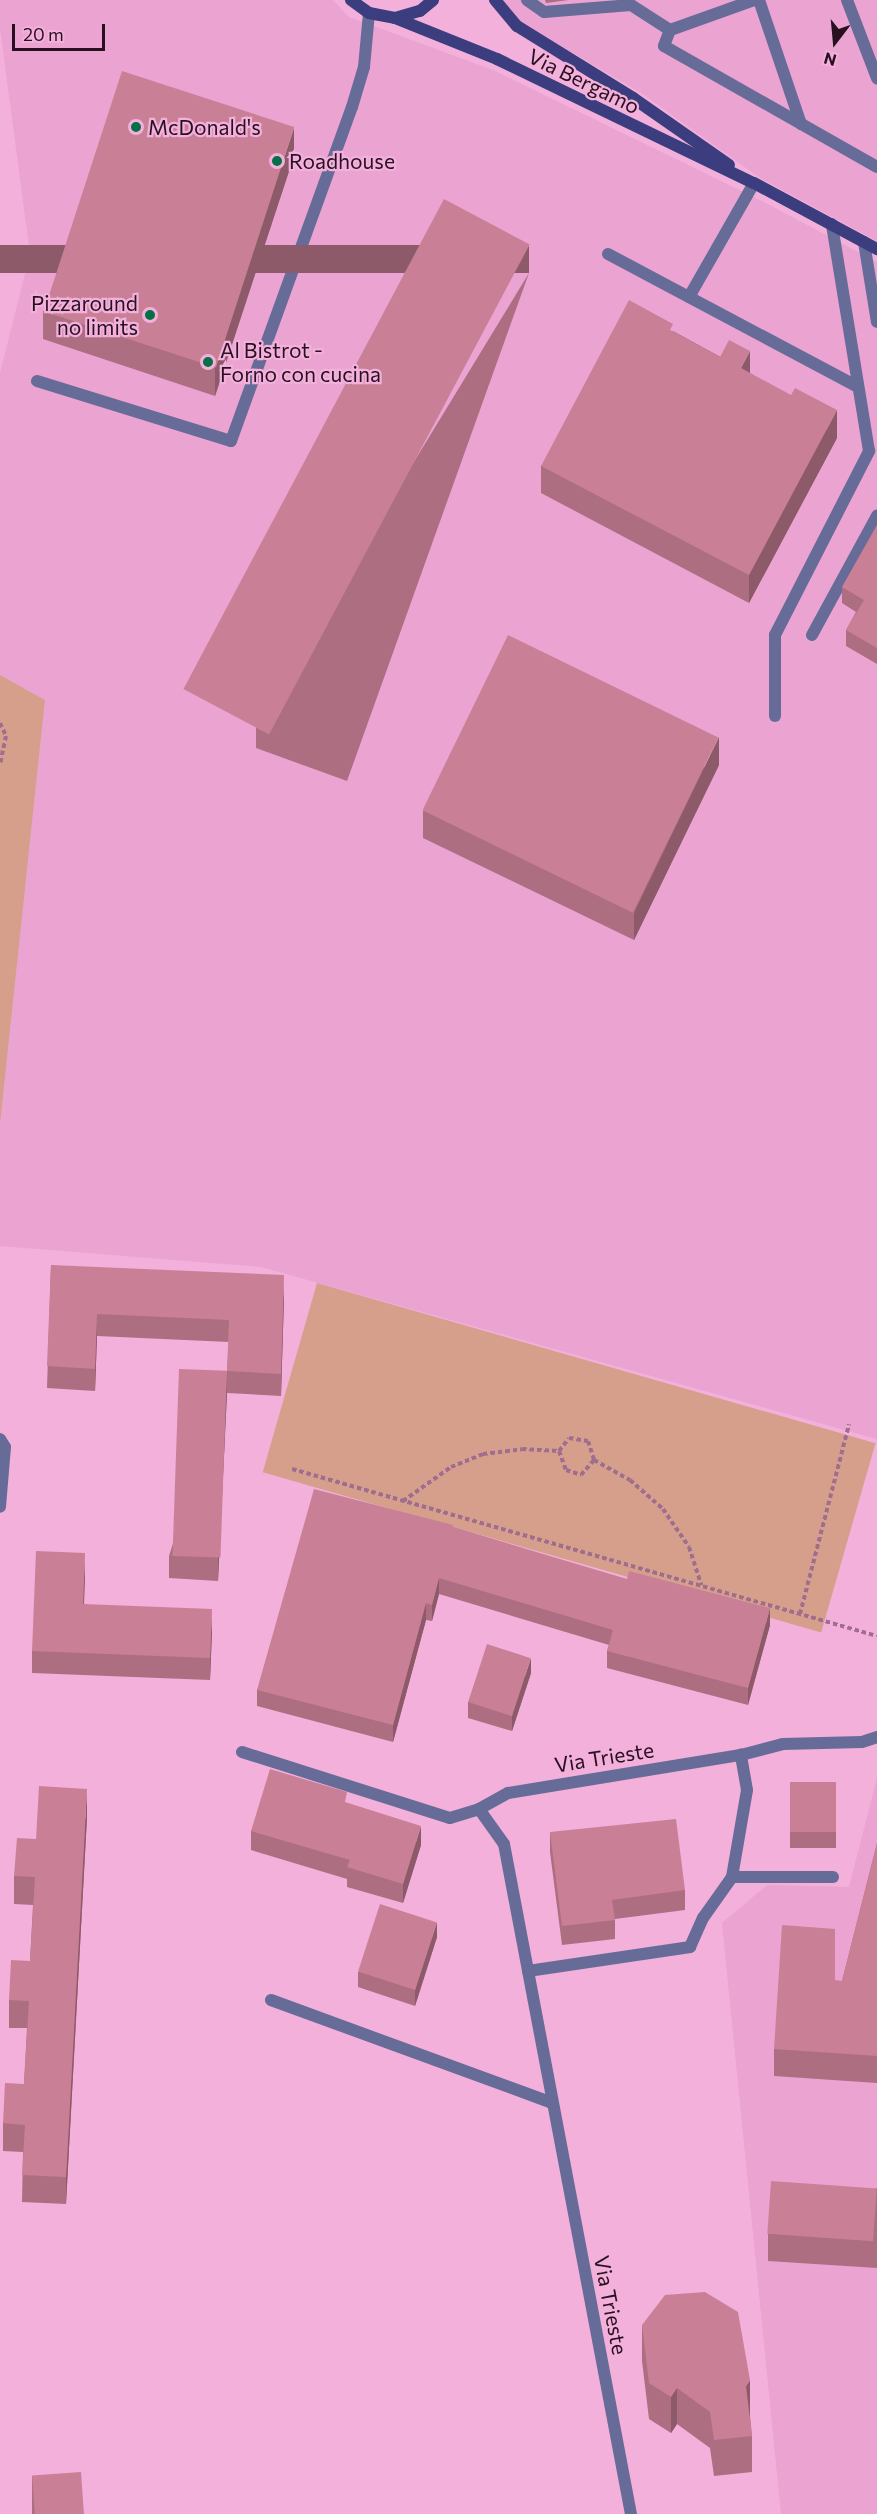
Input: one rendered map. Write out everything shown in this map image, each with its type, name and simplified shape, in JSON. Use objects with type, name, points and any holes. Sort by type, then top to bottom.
[{"type":"main road","points":[[351,0],[369,13]]},
{"type":"main road","points":[[395,18],[420,12],[433,0]]},
{"type":"main road","name":"Via Bergamo","points":[[495,0],[516,26],[633,98],[754,183]]},
{"type":"main road","name":"Via Bergamo","points":[[369,13],[395,18],[497,59],[754,183],[877,249]]},
{"type":"street","points":[[527,0],[544,12],[631,5],[670,30]]},
{"type":"street","points":[[670,30],[756,0],[801,124]]},
{"type":"street","points":[[847,0],[877,78]]},
{"type":"street","points":[[37,381],[231,441],[352,107],[364,67],[369,13]]},
{"type":"street","points":[[670,30],[664,46],[877,167]]},
{"type":"street","points":[[689,297],[754,183]]},
{"type":"street","points":[[775,716],[775,635],[868,451],[832,224]]},
{"type":"street","points":[[864,242],[877,322]]},
{"type":"street","points":[[608,254],[858,387]]},
{"type":"street","points":[[812,635],[877,516]]},
{"type":"street","points":[[0,1439],[5,1447],[0,1507]]},
{"type":"street","name":"Via Trieste","points":[[242,1752],[450,1818],[479,1809],[508,1793],[741,1755],[783,1744],[862,1742],[877,1737]]},
{"type":"street","points":[[528,1971],[690,1947],[703,1917],[732,1877],[747,1790],[741,1755]]},
{"type":"street","name":"Via Trieste","points":[[479,1809],[504,1844],[631,2514]]},
{"type":"street","points":[[732,1877],[833,1877]]},
{"type":"street","points":[[272,2000],[552,2103]]},
{"type":"path","points":[[0,723],[6,736],[0,765]]},
{"type":"path","points":[[800,1614],[849,1424]]},
{"type":"path","points":[[559,1451],[569,1438],[588,1441],[594,1460],[630,1480],[663,1509],[689,1546],[701,1586]]},
{"type":"path","points":[[403,1501],[451,1467],[483,1454],[522,1449],[559,1451]]},
{"type":"path","points":[[559,1451],[566,1470],[581,1475],[594,1460]]},
{"type":"path","points":[[292,1469],[877,1636]]},
{"type":"shaded area","points":[[0,0],[333,0],[349,17],[493,70],[760,200],[877,262],[877,1439],[261,1267],[0,1246],[0,1125],[45,700],[0,675],[0,373],[30,254],[0,28]]},
{"type":"shaded area","points":[[502,0],[877,0],[877,241],[760,178],[641,93],[522,23]]},
{"type":"shaded area","points":[[0,675],[45,700],[0,1125]]},
{"type":"shaded area","points":[[317,1283],[875,1443],[821,1633],[263,1472]]},
{"type":"shaded area","points":[[877,1778],[877,2514],[781,2514],[722,1923],[767,1885],[849,1887]]},
{"type":"building","points":[[122,71],[294,127],[216,368],[44,312]]},
{"type":"building","points":[[444,199],[530,245],[269,735],[183,689]]},
{"type":"building","points":[[629,300],[673,324],[670,330],[720,357],[729,340],[750,351],[741,368],[791,395],[795,388],[837,410],[749,575],[541,466]]},
{"type":"building","points":[[877,525],[877,648],[846,630],[864,600],[842,587]]},
{"type":"building","points":[[508,635],[718,738],[633,913],[423,810]]},
{"type":"building","points":[[51,1265],[284,1275],[281,1374],[227,1371],[229,1320],[97,1314],[95,1369],[47,1366]]},
{"type":"building","points":[[179,1369],[227,1371],[220,1558],[172,1556]]},
{"type":"building","points":[[314,1489],[453,1525],[453,1527],[627,1579],[629,1571],[770,1608],[748,1688],[607,1651],[613,1630],[439,1578],[432,1605],[426,1603],[393,1725],[257,1690]]},
{"type":"building","points":[[36,1551],[85,1553],[83,1604],[212,1609],[210,1658],[32,1651]]},
{"type":"building","points":[[487,1644],[531,1658],[512,1716],[468,1702]]},
{"type":"building","points":[[270,1769],[347,1792],[345,1802],[421,1826],[403,1884],[347,1867],[350,1860],[251,1831]]},
{"type":"building","points":[[790,1782],[836,1782],[836,1832],[790,1832]]},
{"type":"building","points":[[39,1786],[87,1789],[66,2177],[22,2175],[25,2125],[3,2123],[5,2083],[24,2084],[29,2001],[9,2000],[11,1960],[30,1961],[35,1877],[14,1876],[17,1838],[36,1839]]},
{"type":"building","points":[[676,1819],[685,1890],[612,1900],[615,1920],[562,1926],[550,1832]]},
{"type":"building","points":[[877,1843],[877,2056],[774,2049],[782,1925],[835,1929],[835,1980],[842,1981]]},
{"type":"building","points":[[380,1904],[437,1923],[415,1990],[358,1972]]},
{"type":"building","points":[[771,2181],[877,2188],[873,2241],[767,2234]]},
{"type":"building","points":[[705,2292],[738,2312],[750,2380],[746,2386],[752,2436],[714,2440],[710,2412],[677,2388],[671,2397],[649,2383],[642,2325],[665,2295]]},
{"type":"building","points":[[81,2472],[84,2514],[35,2514],[32,2475]]},
{"type":"place","name":"McDonald's","points":[[136,127]]},
{"type":"place","name":"Roadhouse","points":[[277,161]]},
{"type":"place","name":"Pizzaround no limits","points":[[150,315]]},
{"type":"place","name":"Al Bistrot - Forno con cucina","points":[[208,362]]}]
